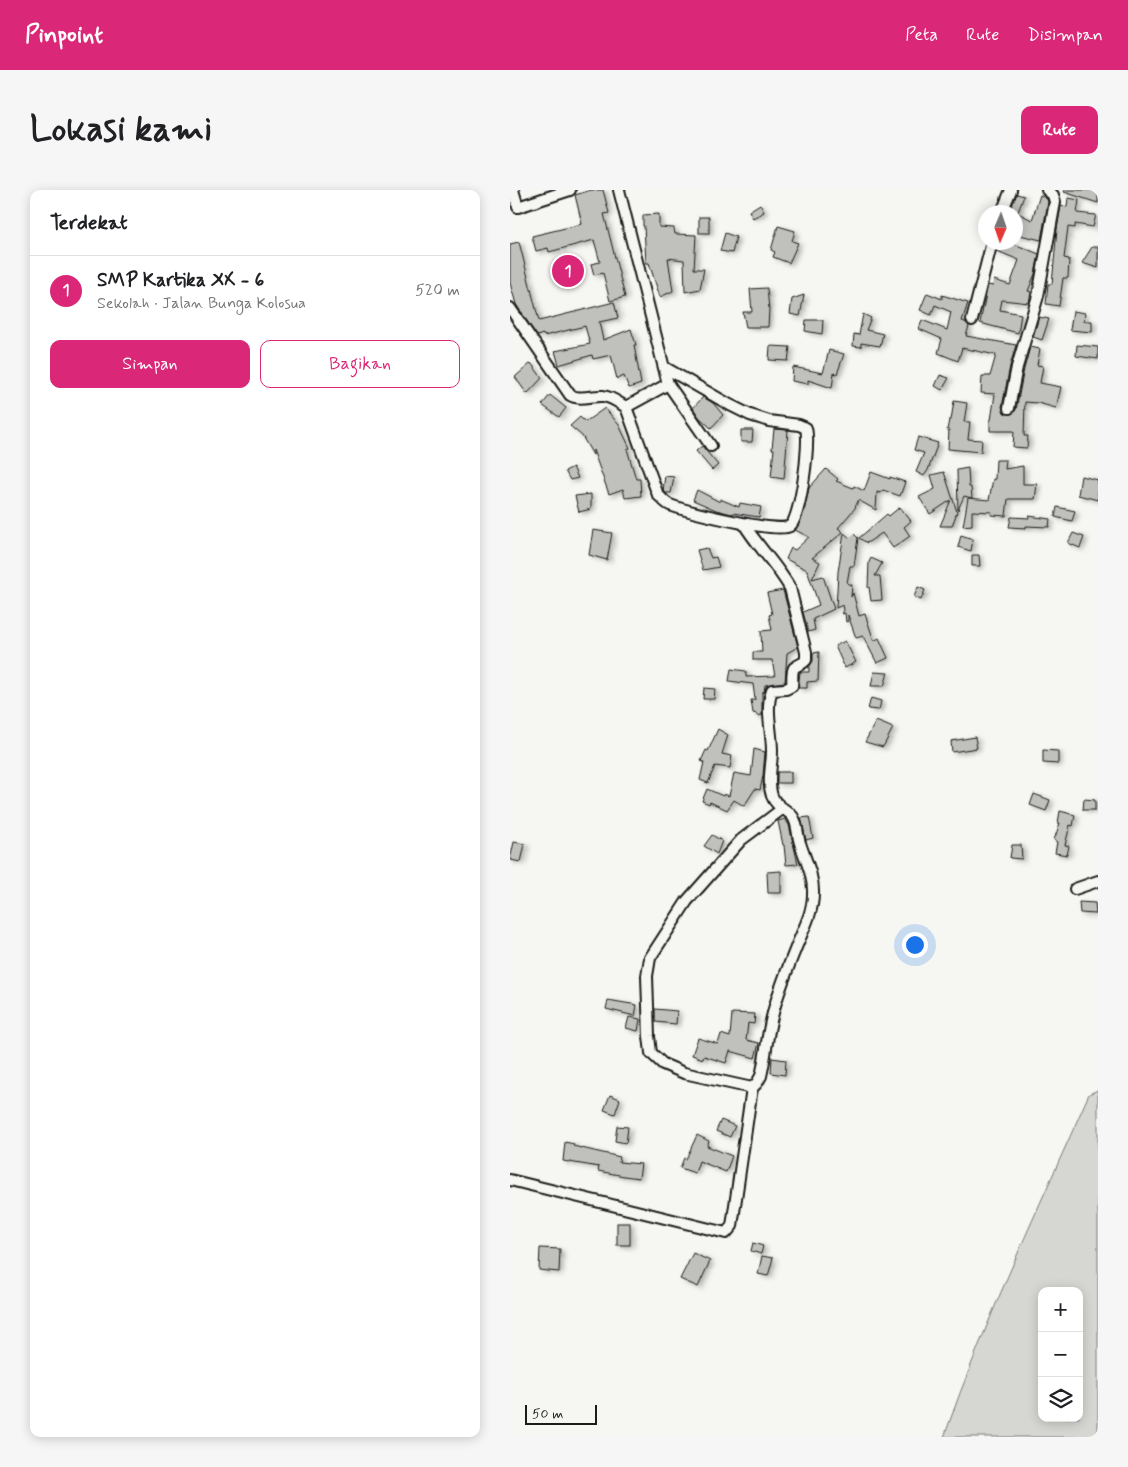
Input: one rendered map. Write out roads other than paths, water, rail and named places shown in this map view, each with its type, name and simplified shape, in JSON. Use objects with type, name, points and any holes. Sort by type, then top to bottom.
[{"type":"street","points":[[513,190],[514,208],[570,190]]},
{"type":"street","points":[[619,190],[668,384],[712,446]]},
{"type":"street","points":[[1005,205],[1011,190]]},
{"type":"street","points":[[1009,408],[1017,367],[1038,296],[1055,202],[1053,195],[1047,190]]},
{"type":"street","points":[[972,320],[990,250]]},
{"type":"street","points":[[510,308],[570,395],[577,398],[603,396],[626,407],[658,495],[662,500],[668,504],[744,524],[783,528],[792,523],[798,508],[806,463],[808,436],[806,428],[750,416],[664,366]]},
{"type":"street","points":[[626,407],[668,384]]},
{"type":"street","points":[[510,1180],[726,1233],[732,1226],[752,1088],[761,1076],[773,1013],[812,904],[813,892],[806,858],[799,841],[795,821],[792,816],[776,804],[770,790],[772,751],[769,713],[772,690],[786,689],[792,686],[793,670],[806,660],[806,652],[790,588],[744,524]]},
{"type":"street","points":[[752,1088],[684,1074],[663,1064],[651,1053],[647,976],[650,958],[687,901],[741,840],[782,809]]},
{"type":"street","points":[[1075,889],[1098,881]]},
{"type":"place","name":"SMP Kartika XX - 6","points":[[568,271]]}]
